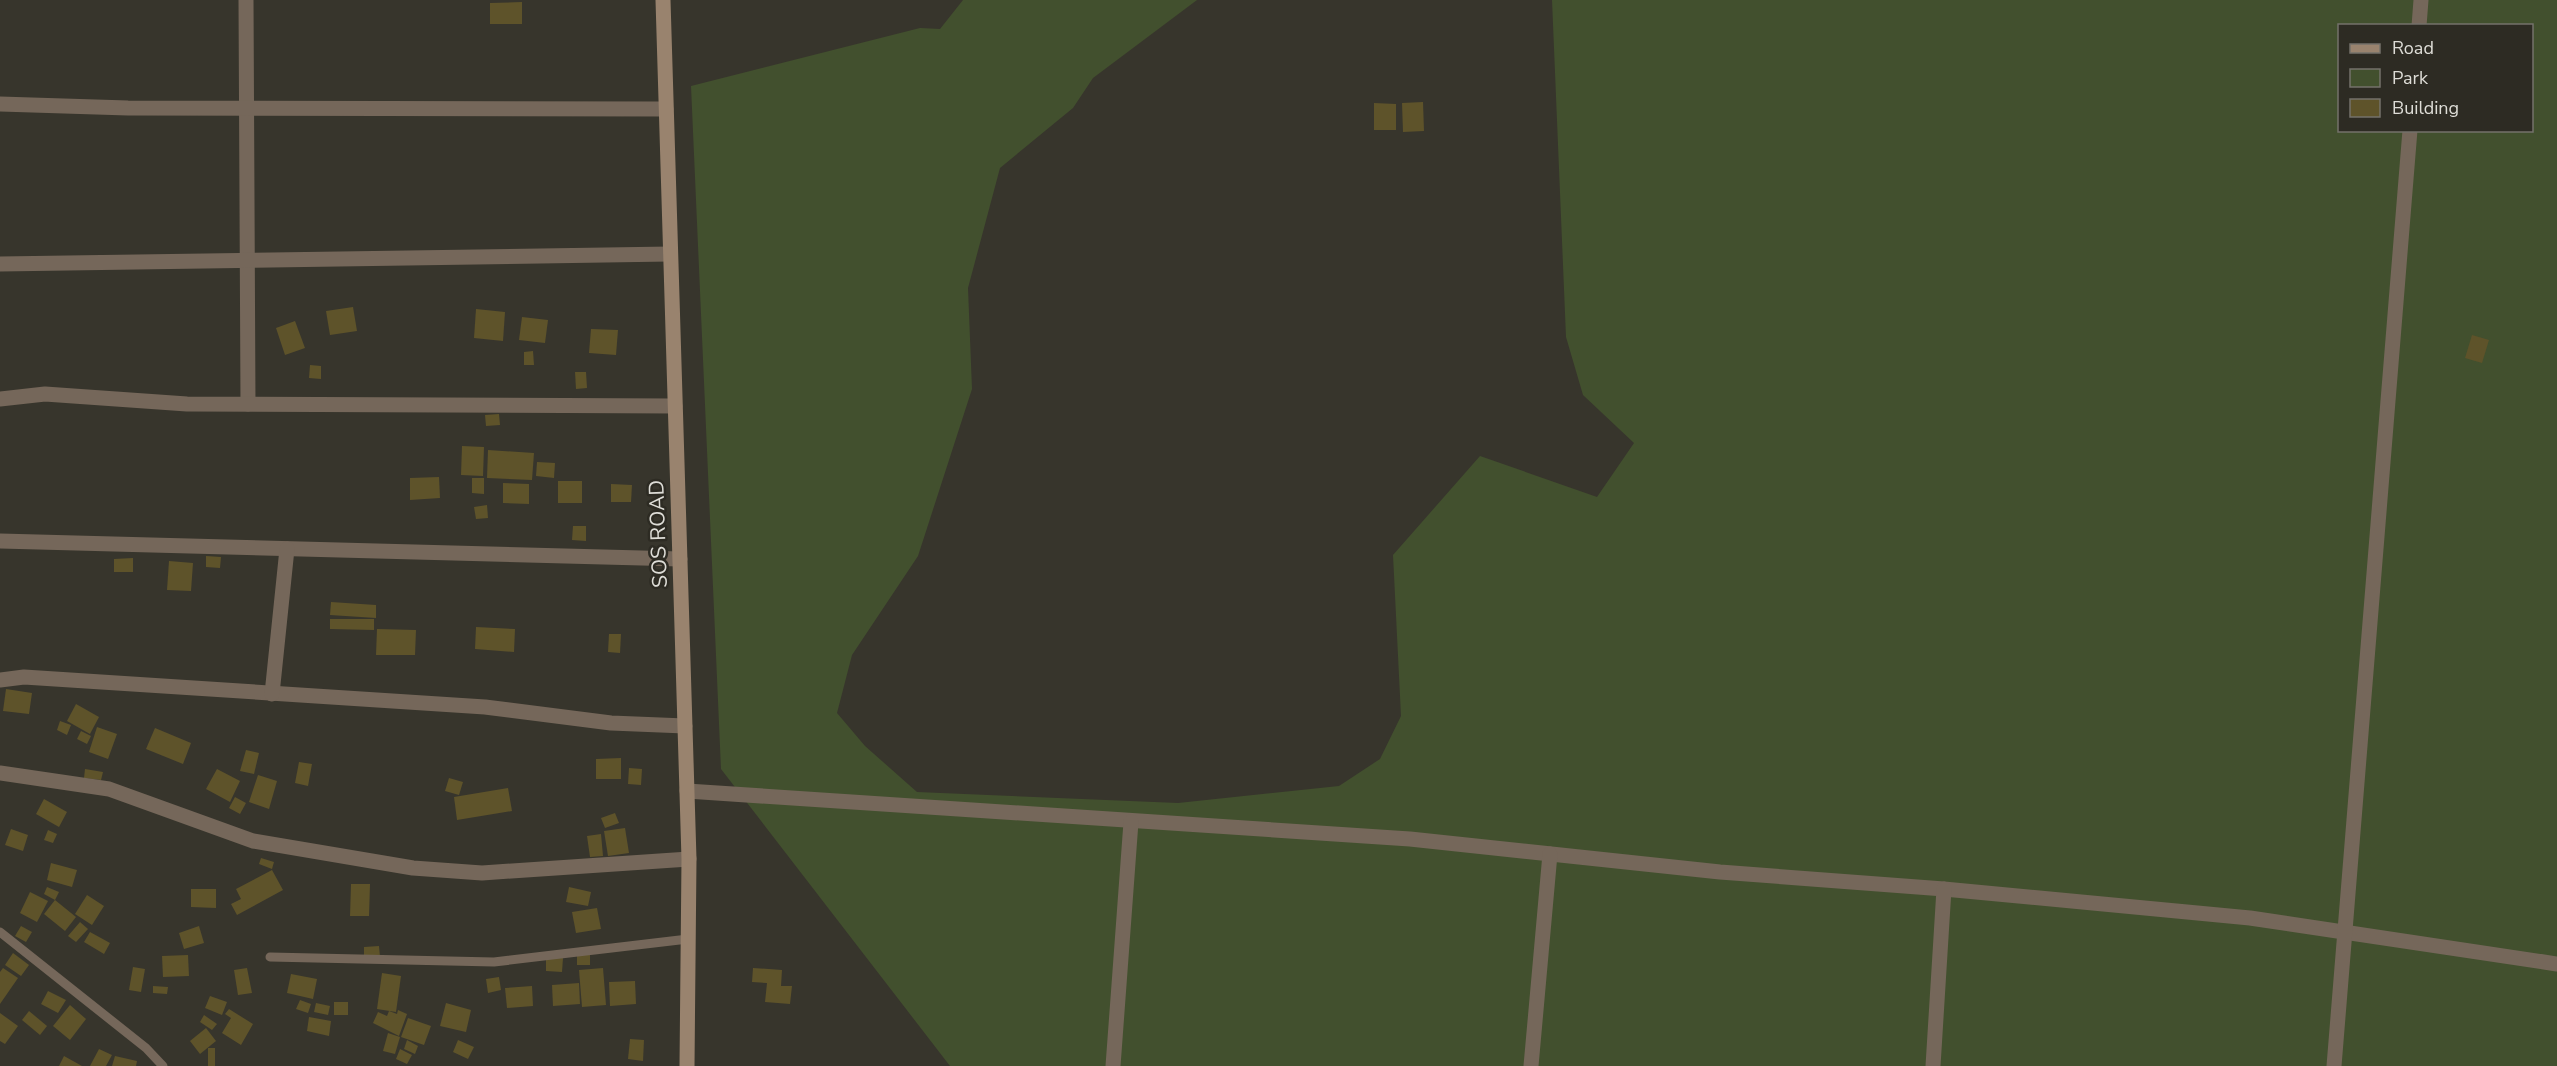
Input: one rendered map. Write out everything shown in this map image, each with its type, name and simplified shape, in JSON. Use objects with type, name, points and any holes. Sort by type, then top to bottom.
[{"type":"street","points":[[246,0],[248,404]]},
{"type":"street","name":"SOS ROAD","points":[[663,0],[689,860],[687,1066]]},
{"type":"street","points":[[2419,24],[2421,0]]},
{"type":"street","points":[[0,104],[247,108],[666,109]]},
{"type":"street","points":[[2334,1066],[2410,132]]},
{"type":"street","points":[[0,264],[670,254]]},
{"type":"street","points":[[0,399],[45,394],[187,404],[675,406]]},
{"type":"street","points":[[0,541],[680,559]]},
{"type":"street","points":[[272,694],[287,549]]},
{"type":"street","points":[[0,680],[24,677],[485,707],[611,723],[685,726]]},
{"type":"street","points":[[0,773],[109,789],[253,841],[413,868],[482,873],[689,860]]},
{"type":"street","points":[[687,791],[1410,839],[1720,873],[1944,890],[2250,918],[2557,964]]},
{"type":"street","points":[[1113,1066],[1131,822]]},
{"type":"street","points":[[1531,1066],[1550,854]]},
{"type":"street","points":[[1933,1066],[1944,890]]},
{"type":"lane","points":[[0,932],[146,1048],[163,1066]]},
{"type":"lane","points":[[270,957],[494,963],[688,939]]},
{"type":"green space","points":[[963,0],[1197,0],[1093,78],[1073,108],[1000,168],[968,288],[972,389],[918,556],[852,655],[837,713],[865,746],[917,792],[1178,803],[1339,786],[1380,759],[1401,716],[1393,555],[1480,456],[1597,497],[1634,443],[1583,395],[1566,337],[1552,0],[2557,0],[2557,1066],[950,1066],[721,769],[691,86],[920,28],[940,29]]},
{"type":"building","points":[[522,2],[522,24],[490,24],[490,3]]},
{"type":"building","points":[[1423,102],[1424,131],[1403,132],[1402,103]]},
{"type":"building","points":[[1374,103],[1396,104],[1396,130],[1374,130]]},
{"type":"building","points":[[353,307],[357,331],[330,335],[326,311]]},
{"type":"building","points":[[476,309],[505,312],[503,341],[474,338]]},
{"type":"building","points":[[522,317],[548,320],[545,343],[519,340]]},
{"type":"building","points":[[295,321],[305,348],[285,355],[276,328]]},
{"type":"building","points":[[591,329],[618,330],[616,355],[589,353]]},
{"type":"building","points":[[2472,335],[2489,340],[2482,363],[2465,358]]},
{"type":"building","points":[[533,351],[534,365],[524,365],[524,352]]},
{"type":"building","points":[[310,365],[321,366],[321,379],[309,378]]},
{"type":"building","points":[[575,372],[586,372],[587,388],[576,389]]},
{"type":"building","points":[[499,414],[500,425],[486,426],[485,415]]},
{"type":"building","points":[[462,446],[484,447],[483,476],[461,475]]},
{"type":"building","points":[[488,450],[534,453],[532,480],[487,478]]},
{"type":"building","points":[[537,462],[555,463],[554,478],[536,476]]},
{"type":"building","points":[[439,477],[440,498],[410,500],[410,478]]},
{"type":"building","points":[[472,478],[484,478],[484,494],[472,493]]},
{"type":"building","points":[[558,481],[582,481],[582,503],[558,503]]},
{"type":"building","points":[[503,483],[529,484],[529,504],[503,503]]},
{"type":"building","points":[[611,484],[632,485],[631,502],[611,502]]},
{"type":"building","points":[[487,505],[488,518],[476,519],[474,507]]},
{"type":"building","points":[[573,526],[586,526],[586,541],[572,540]]},
{"type":"building","points":[[206,556],[221,557],[220,568],[206,567]]},
{"type":"building","points":[[133,558],[133,572],[114,572],[114,559]]},
{"type":"building","points":[[169,561],[193,563],[191,591],[167,590]]},
{"type":"building","points":[[331,602],[376,605],[376,618],[330,615]]},
{"type":"building","points":[[330,619],[374,619],[374,630],[330,629]]},
{"type":"building","points":[[476,627],[515,629],[514,652],[475,649]]},
{"type":"building","points":[[377,629],[416,630],[415,655],[376,655]]},
{"type":"building","points":[[609,634],[621,634],[620,653],[608,652]]},
{"type":"building","points":[[6,689],[32,693],[29,714],[3,711]]},
{"type":"building","points":[[76,704],[99,717],[90,734],[67,721]]},
{"type":"building","points":[[60,721],[71,725],[67,735],[57,730]]},
{"type":"building","points":[[97,727],[117,734],[108,759],[89,752]]},
{"type":"building","points":[[155,728],[191,743],[183,764],[146,749]]},
{"type":"building","points":[[81,731],[91,736],[87,744],[77,739]]},
{"type":"building","points":[[246,750],[259,753],[254,774],[240,771]]},
{"type":"building","points":[[621,758],[621,779],[596,779],[596,759]]},
{"type":"building","points":[[299,762],[312,764],[308,786],[295,783]]},
{"type":"building","points":[[629,768],[642,769],[641,785],[628,784]]},
{"type":"building","points":[[85,769],[103,772],[101,780],[84,778]]},
{"type":"building","points":[[217,769],[240,781],[230,802],[206,789]]},
{"type":"building","points":[[258,775],[277,781],[269,809],[249,802]]},
{"type":"building","points":[[449,778],[463,782],[459,795],[445,791]]},
{"type":"building","points":[[508,788],[512,811],[457,820],[454,797]]},
{"type":"building","points":[[235,797],[246,803],[240,814],[229,808]]},
{"type":"building","points":[[44,799],[67,812],[59,827],[36,814]]},
{"type":"building","points":[[615,813],[619,823],[605,828],[601,818]]},
{"type":"building","points":[[625,828],[629,853],[608,856],[604,831]]},
{"type":"building","points":[[11,829],[28,835],[23,851],[5,845]]},
{"type":"building","points":[[48,830],[57,834],[53,843],[44,840]]},
{"type":"building","points":[[601,834],[603,856],[590,857],[587,836]]},
{"type":"building","points":[[261,858],[274,862],[272,869],[259,864]]},
{"type":"building","points":[[51,863],[77,870],[72,887],[47,880]]},
{"type":"building","points":[[272,870],[283,890],[237,915],[231,904],[241,899],[236,889]]},
{"type":"building","points":[[351,884],[370,884],[369,916],[350,916]]},
{"type":"building","points":[[47,887],[59,892],[55,900],[44,894]]},
{"type":"building","points":[[569,887],[591,892],[588,906],[566,902]]},
{"type":"building","points":[[191,889],[216,889],[216,908],[191,907]]},
{"type":"building","points":[[30,892],[48,901],[37,922],[20,913]]},
{"type":"building","points":[[87,895],[104,906],[92,925],[75,914]]},
{"type":"building","points":[[55,900],[76,917],[65,931],[44,914]]},
{"type":"building","points":[[597,908],[601,929],[576,933],[572,912]]},
{"type":"building","points":[[80,922],[88,929],[76,942],[68,936]]},
{"type":"building","points":[[21,926],[32,932],[26,942],[15,936]]},
{"type":"building","points":[[199,926],[204,943],[184,949],[179,933]]},
{"type":"building","points":[[90,932],[110,943],[104,954],[84,942]]},
{"type":"building","points":[[379,946],[380,957],[364,958],[364,947]]},
{"type":"building","points":[[13,953],[29,965],[21,976],[5,965]]},
{"type":"building","points":[[188,955],[189,976],[163,977],[162,956]]},
{"type":"building","points":[[577,955],[590,955],[590,965],[577,965]]},
{"type":"building","points":[[546,957],[563,958],[562,972],[546,971]]},
{"type":"building","points":[[133,967],[145,969],[141,992],[129,990]]},
{"type":"building","points":[[3,968],[18,978],[0,1004],[0,972]]},
{"type":"building","points":[[247,968],[252,993],[238,995],[234,970]]},
{"type":"building","points":[[603,968],[606,1005],[582,1007],[579,970]]},
{"type":"building","points":[[753,968],[782,970],[781,986],[792,986],[790,1004],[765,1002],[767,983],[752,982]]},
{"type":"building","points":[[382,973],[401,976],[396,1012],[377,1009]]},
{"type":"building","points":[[291,974],[317,979],[313,999],[287,993]]},
{"type":"building","points":[[499,977],[501,990],[488,993],[486,979]]},
{"type":"building","points":[[635,981],[636,1004],[610,1006],[609,982]]},
{"type":"building","points":[[579,983],[580,1004],[553,1006],[552,985]]},
{"type":"building","points":[[153,986],[168,987],[167,994],[153,993]]},
{"type":"building","points":[[532,986],[533,1006],[507,1008],[505,988]]},
{"type":"building","points":[[48,991],[66,1000],[58,1013],[41,1004]]},
{"type":"building","points":[[210,996],[227,1002],[222,1015],[205,1008]]},
{"type":"building","points":[[300,1000],[311,1004],[308,1013],[296,1009]]},
{"type":"building","points":[[334,1002],[348,1002],[348,1015],[334,1015]]},
{"type":"building","points":[[316,1003],[330,1006],[328,1015],[314,1012]]},
{"type":"building","points":[[446,1003],[471,1010],[466,1032],[440,1026]]},
{"type":"building","points":[[70,1005],[86,1019],[70,1040],[53,1026]]},
{"type":"building","points":[[229,1009],[253,1024],[241,1045],[222,1033],[231,1018],[225,1014]]},
{"type":"building","points":[[398,1010],[407,1014],[399,1036],[373,1023],[378,1012],[387,1016],[389,1011],[397,1014]]},
{"type":"building","points":[[29,1011],[47,1026],[40,1035],[22,1020]]},
{"type":"building","points":[[0,1013],[18,1026],[5,1044],[0,1041]]},
{"type":"building","points":[[204,1015],[217,1024],[212,1030],[200,1022]]},
{"type":"building","points":[[309,1017],[331,1021],[329,1036],[307,1031]]},
{"type":"building","points":[[408,1018],[431,1026],[424,1045],[401,1037]]},
{"type":"building","points":[[206,1028],[216,1041],[200,1054],[190,1041]]},
{"type":"building","points":[[388,1033],[400,1037],[395,1054],[383,1051]]},
{"type":"building","points":[[630,1039],[644,1040],[643,1061],[628,1059]]},
{"type":"building","points":[[407,1040],[418,1046],[415,1054],[404,1049]]},
{"type":"building","points":[[458,1040],[474,1047],[468,1059],[453,1052]]},
{"type":"building","points":[[208,1048],[215,1048],[215,1066],[208,1066]]},
{"type":"building","points":[[99,1049],[112,1055],[106,1066],[90,1066]]},
{"type":"building","points":[[400,1049],[412,1055],[407,1064],[396,1059]]},
{"type":"building","points":[[64,1056],[82,1066],[59,1066]]},
{"type":"building","points":[[115,1056],[137,1061],[136,1066],[112,1066]]}]
